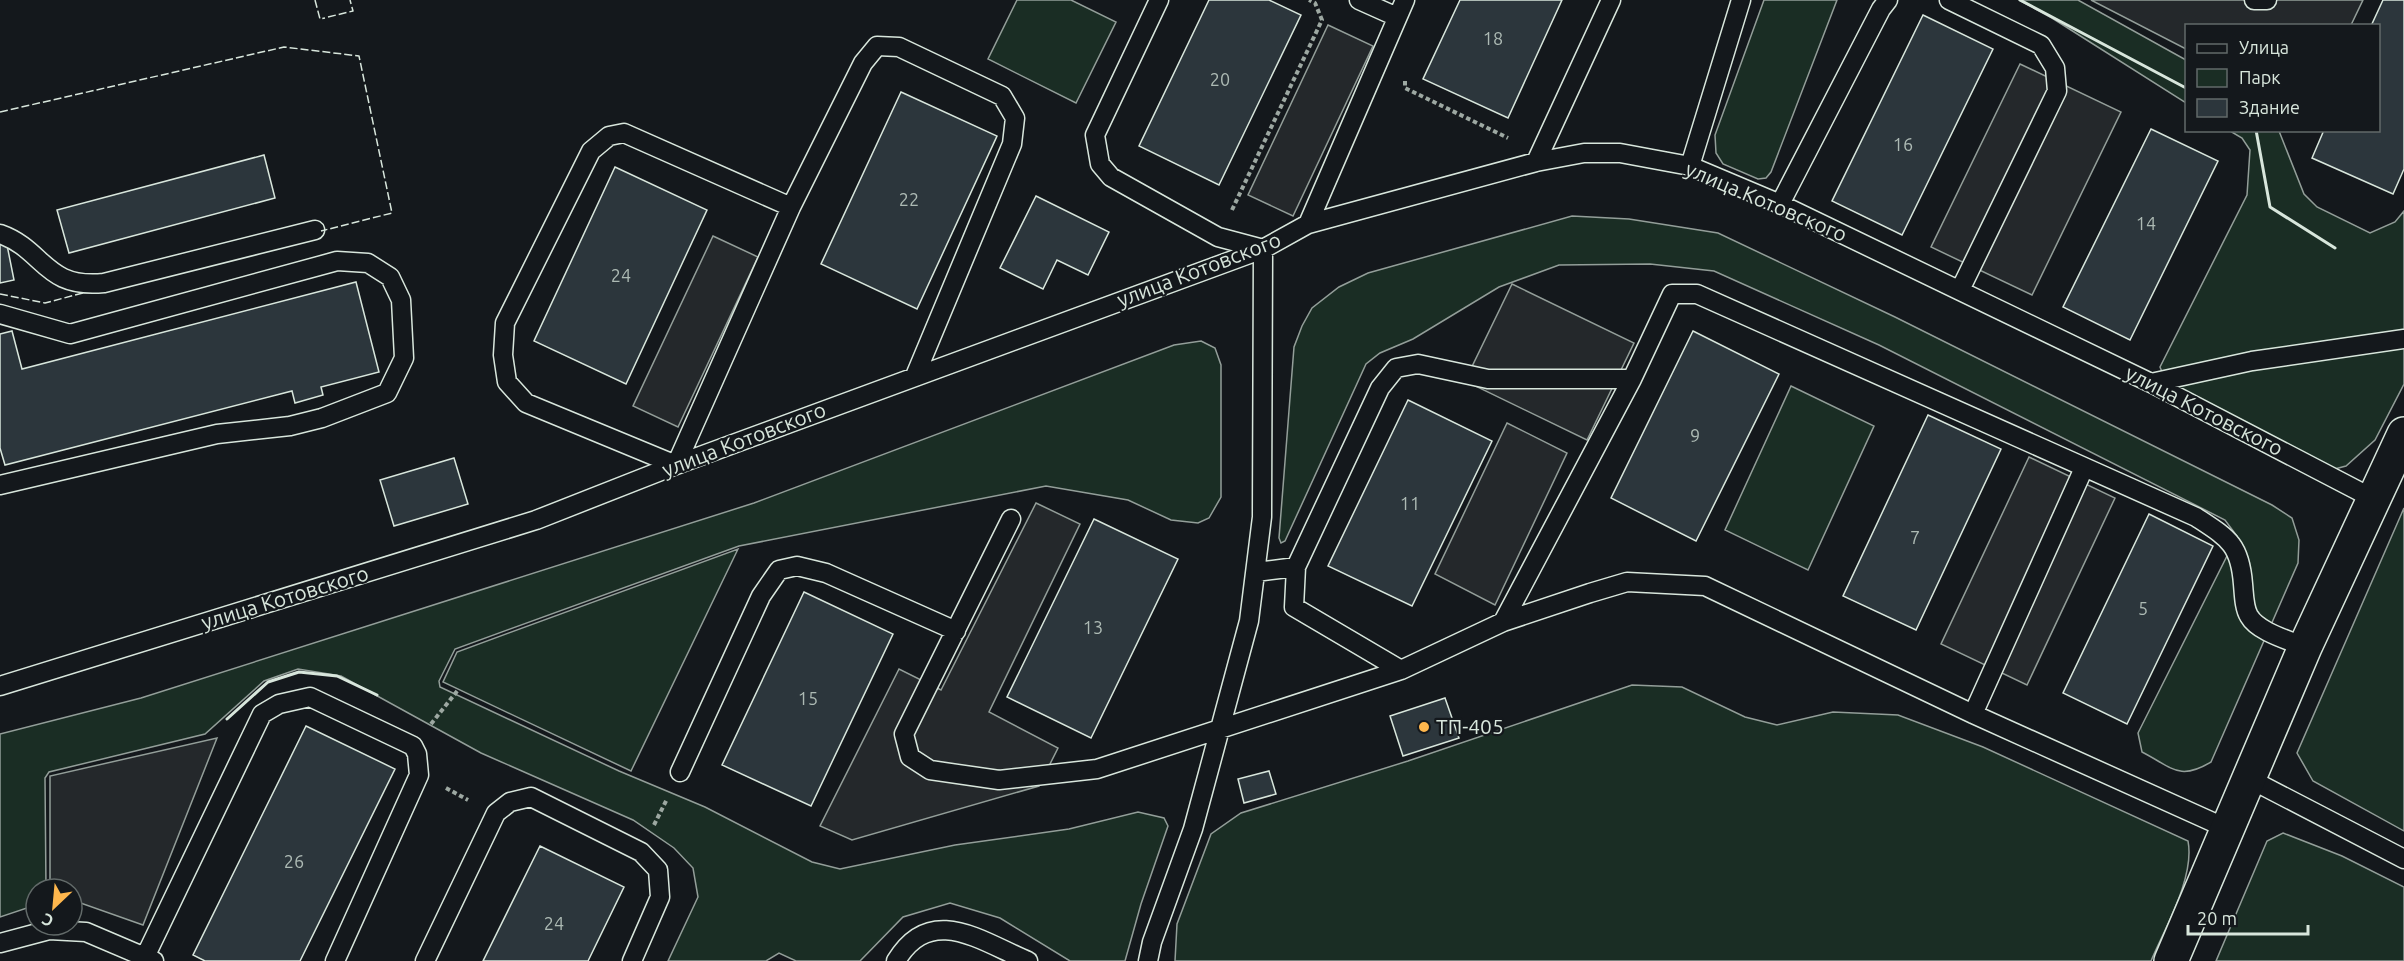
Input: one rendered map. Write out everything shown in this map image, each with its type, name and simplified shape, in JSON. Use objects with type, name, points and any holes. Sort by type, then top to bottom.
[{"type":"street","points":[[2171,961],[2305,647],[2372,498],[2404,434]]},
{"type":"lane","points":[[1148,961],[1152,942],[1193,829],[1249,621],[1262,517],[1263,249],[1218,237],[1111,177],[1100,164],[1095,135],[1159,0]]},
{"type":"lane","points":[[1359,0],[1397,17]]},
{"type":"lane","points":[[1308,225],[1405,0]]},
{"type":"lane","points":[[1536,162],[1611,0]]},
{"type":"lane","points":[[1690,166],[1741,0]]},
{"type":"lane","points":[[1780,204],[1881,9],[1888,0]]},
{"type":"lane","points":[[1949,0],[2041,45],[2055,68],[2057,91],[1960,290]]},
{"type":"lane","points":[[2254,0],[2267,0]]},
{"type":"lane","points":[[791,207],[624,134],[609,136],[591,150],[505,323],[503,356],[507,382],[526,403],[676,465],[791,207],[863,63],[877,46],[899,47],[1002,96],[1015,118],[1012,144],[915,376]]},
{"type":"lane","name":"улица Котовского","points":[[0,686],[536,520],[676,465],[1263,249],[1308,225],[1536,162],[1584,153],[1620,153],[1690,166],[1780,204],[2151,383],[2372,498]]},
{"type":"lane","points":[[0,234],[15,239],[56,276],[82,285],[104,283],[315,230]]},
{"type":"lane","points":[[0,314],[70,334],[337,261],[368,263],[390,277],[401,300],[404,358],[387,393],[322,418],[290,426],[217,434],[0,485]]},
{"type":"lane","points":[[1503,622],[1632,379],[1672,294],[1698,294],[2196,517],[2230,539],[2242,567],[2244,596],[2249,616],[2261,627],[2305,647]]},
{"type":"lane","points":[[2151,383],[2252,361],[2404,339]]},
{"type":"lane","points":[[1401,670],[1294,607],[1296,567],[1380,388],[1396,368],[1418,364],[1488,380],[1632,379]]},
{"type":"lane","points":[[1973,714],[2084,468]]},
{"type":"lane","points":[[1011,519],[904,734],[910,757],[930,770],[999,780],[1096,770],[1401,670],[1503,622],[1627,582],[1705,586],[1973,714],[2228,829]]},
{"type":"lane","points":[[680,772],[761,596],[779,570],[797,566],[826,573],[956,631]]},
{"type":"lane","points":[[1256,572],[1296,567]]},
{"type":"lane","points":[[0,944],[49,930],[86,932],[150,959],[262,714],[279,704],[310,697],[413,746],[417,754],[419,775],[335,961]]},
{"type":"lane","points":[[2248,778],[2404,859]]},
{"type":"lane","points":[[425,961],[496,813],[510,802],[531,797],[641,852],[658,870],[660,897],[632,961]]},
{"type":"lane","points":[[896,961],[906,944],[926,931],[950,928],[1028,961]]},
{"type":"path","points":[[1221,207],[1231,212],[1322,20],[1315,3],[1309,0]]},
{"type":"path","points":[[1405,71],[1405,88],[1515,141]]},
{"type":"path","points":[[413,746],[458,690]]},
{"type":"path","points":[[641,852],[680,772]]},
{"type":"path","points":[[419,775],[496,813]]},
{"type":"green space","points":[[1017,0],[1071,0],[1116,22],[1076,103],[988,59]]},
{"type":"green space","points":[[1764,0],[1837,0],[1771,172],[1766,178],[1758,179],[1723,164],[1716,153],[1715,135]]},
{"type":"green space","points":[[2019,0],[2078,0],[2185,59],[2185,102],[2052,18]]},
{"type":"green space","points":[[2232,132],[2279,132],[2304,194],[2317,207],[2370,233],[2395,222],[2404,211],[2404,384],[2375,440],[2346,466],[2331,470],[2190,395],[2165,379],[2160,367],[2247,195],[2250,150],[2242,138]]},
{"type":"green space","points":[[1572,216],[1629,219],[1718,233],[1895,317],[2272,505],[2292,518],[2299,540],[2298,563],[2211,762],[2191,771],[2176,770],[2142,752],[2138,733],[2237,536],[2225,520],[1879,345],[1714,271],[1650,264],[1559,265],[1499,287],[1413,339],[1380,353],[1366,364],[1285,541],[1281,543],[1279,538],[1294,347],[1312,308],[1339,287],[1368,273]]},
{"type":"green space","points":[[1201,341],[1215,348],[1221,365],[1221,497],[1209,518],[1198,523],[1171,520],[1128,500],[1046,486],[739,546],[455,649],[439,681],[440,687],[619,771],[705,807],[812,862],[840,869],[955,845],[1069,829],[1138,812],[1164,818],[1168,826],[1141,904],[1125,961],[1070,961],[1000,918],[950,903],[903,917],[860,961],[796,961],[779,953],[766,961],[668,961],[698,897],[693,868],[674,848],[633,820],[481,753],[341,676],[298,669],[264,681],[205,734],[49,772],[45,778],[46,877],[24,877],[24,909],[0,917],[0,734],[141,698],[754,503],[1174,345]]},
{"type":"green space","points":[[1791,386],[1874,426],[1808,570],[1725,530]]},
{"type":"green space","points":[[2404,508],[2404,831],[2313,781],[2297,753]]},
{"type":"green space","points":[[738,549],[631,771],[443,682],[457,652]]},
{"type":"green space","points":[[1632,685],[1682,687],[1745,717],[1777,725],[1833,712],[1898,715],[1983,747],[2188,841],[2189,855],[2183,886],[2151,961],[1175,961],[1177,924],[1211,834],[1241,813],[1408,761]]},
{"type":"green space","points":[[2283,833],[2342,856],[2404,887],[2404,961],[2216,961],[2267,841]]},
{"type":"shaded area","points":[[2091,0],[2363,0],[2351,24],[2185,24],[2185,48]]},
{"type":"shaded area","points":[[1328,25],[1373,46],[1293,216],[1248,195]]},
{"type":"shaded area","points":[[2020,64],[2121,112],[2032,295],[1931,247]]},
{"type":"shaded area","points":[[713,236],[758,257],[678,427],[633,406]]},
{"type":"shaded area","points":[[1512,284],[1634,343],[1587,440],[1465,381]]},
{"type":"shaded area","points":[[1507,423],[1567,453],[1495,605],[1435,574]]},
{"type":"shaded area","points":[[2029,457],[2115,498],[2027,685],[1941,644]]},
{"type":"shaded area","points":[[1036,503],[1080,524],[989,712],[1058,748],[1039,786],[852,840],[820,826],[899,669],[941,690]]},
{"type":"shaded area","points":[[217,738],[143,925],[84,904],[84,877],[50,877],[50,776]]},
{"type":"building","points":[[1209,0],[1269,0],[1301,15],[1219,185],[1139,146]]},
{"type":"building","points":[[1460,0],[1562,0],[1508,118],[1423,79]]},
{"type":"building","points":[[2383,0],[2404,0],[2404,169],[2393,194],[2312,158],[2323,132],[2380,132],[2380,24],[2372,24]]},
{"type":"building","points":[[1923,15],[1993,49],[1902,235],[1832,201]]},
{"type":"building","points":[[901,92],[997,136],[917,309],[821,264]]},
{"type":"building","points":[[2151,129],[2218,161],[2130,340],[2063,307]]},
{"type":"building","points":[[264,155],[275,198],[69,253],[57,210]]},
{"type":"building","points":[[615,167],[707,210],[626,384],[534,341]]},
{"type":"building","points":[[1036,196],[1109,232],[1088,275],[1057,260],[1043,289],[1000,268]]},
{"type":"building","points":[[6,240],[14,280],[0,283],[0,241]]},
{"type":"building","points":[[356,282],[379,372],[321,387],[323,395],[295,403],[292,391],[5,465],[0,448],[0,334],[12,331],[22,369]]},
{"type":"building","points":[[1693,331],[1779,374],[1696,541],[1611,498]]},
{"type":"building","points":[[1408,400],[1492,441],[1412,606],[1328,566]]},
{"type":"building","points":[[1928,415],[2001,449],[1916,630],[1843,596]]},
{"type":"building","points":[[454,458],[468,504],[394,526],[380,480]]},
{"type":"building","points":[[2149,514],[2213,546],[2127,724],[2063,693]]},
{"type":"building","points":[[1094,519],[1178,559],[1091,738],[1007,697]]},
{"type":"building","points":[[804,592],[893,634],[811,806],[722,765]]},
{"type":"building","name":"ТП-405","points":[[1445,698],[1459,738],[1403,756],[1390,716]]},
{"type":"building","points":[[306,726],[395,769],[300,961],[205,961],[193,955]]},
{"type":"building","points":[[1269,771],[1276,794],[1244,803],[1238,779]]},
{"type":"building","points":[[540,846],[624,887],[588,961],[483,961]]},
{"type":"fence","points":[[315,0],[320,19],[325,18]]},
{"type":"fence","points":[[328,17],[353,11],[350,0]]},
{"type":"fence","points":[[0,112],[284,47],[359,56],[392,213],[321,231]]},
{"type":"fence","points":[[0,294],[45,303],[83,293]]},
{"type":"wall","points":[[2020,0],[2185,87]]},
{"type":"wall","points":[[2256,132],[2270,207],[2335,248]]},
{"type":"wall","points":[[227,719],[268,682],[299,672],[337,676],[377,695]]},
{"type":"place","name":"ТП-405","points":[[1424,727]]}]
